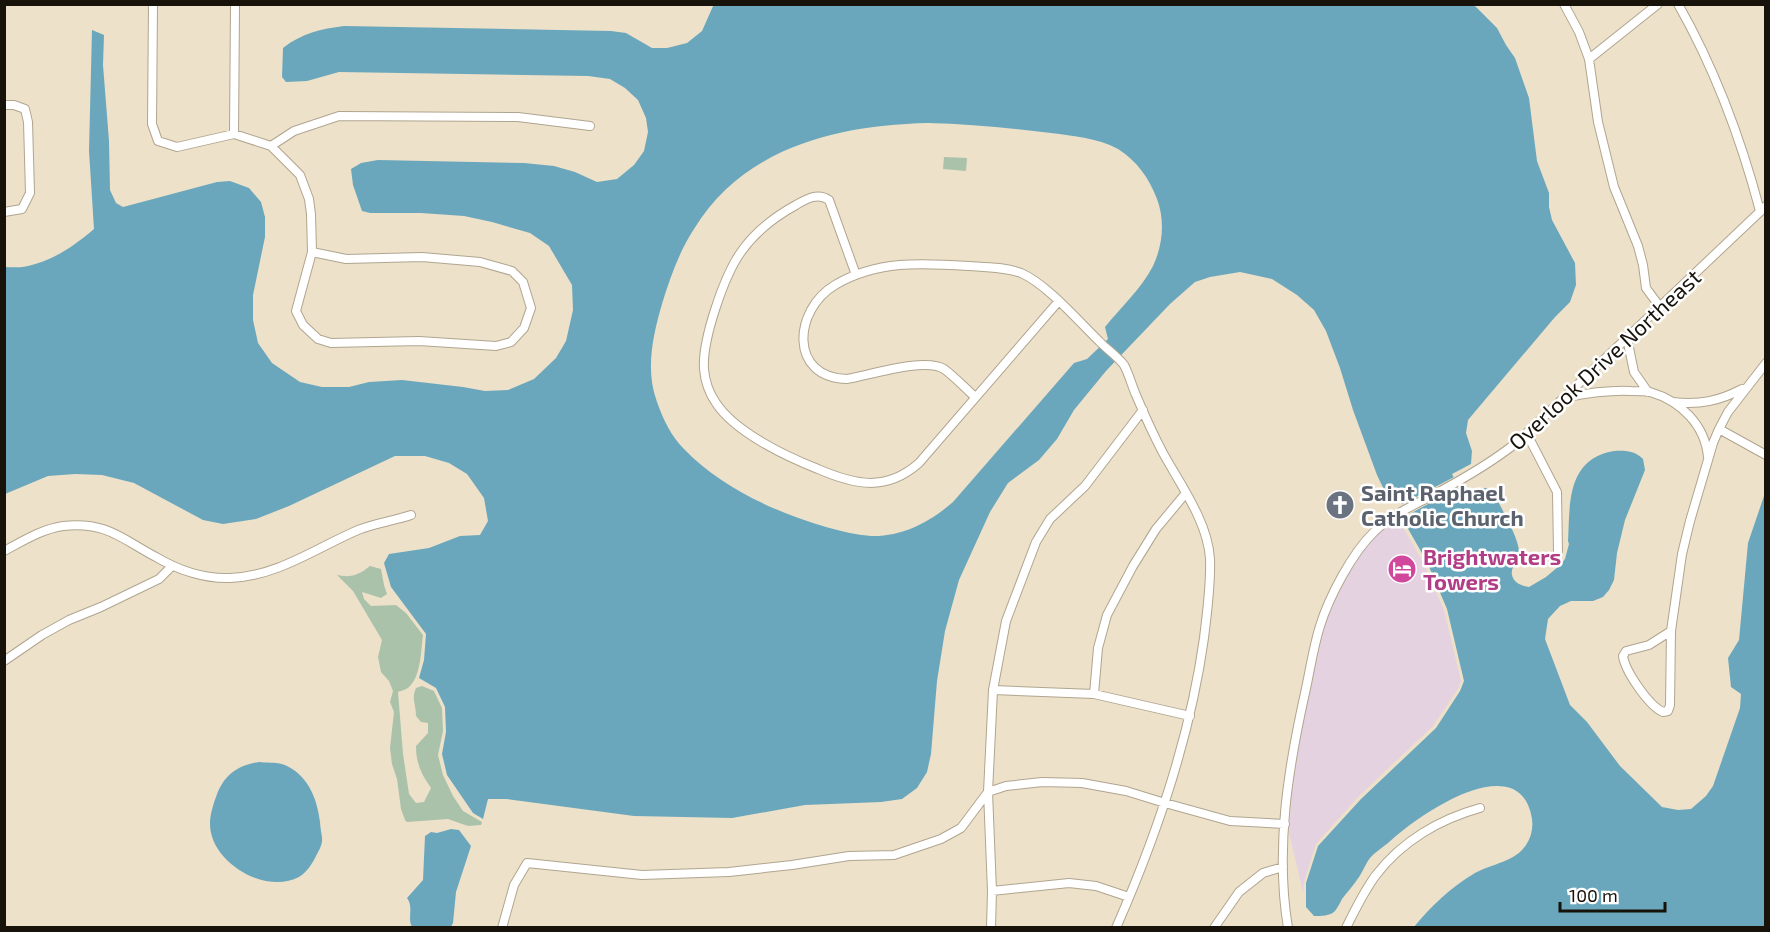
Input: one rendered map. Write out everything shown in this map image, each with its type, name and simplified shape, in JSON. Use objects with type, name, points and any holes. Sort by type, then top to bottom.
[{"type":"street","points":[[153,4],[152,124],[158,141],[177,147],[234,134],[271,146],[300,175],[309,199],[312,252],[296,311],[303,325],[318,339],[331,343],[419,341],[495,346],[511,342],[524,328],[529,316],[531,308],[523,282],[512,271],[480,262],[422,257],[346,259],[312,252]]},
{"type":"street","points":[[234,134],[235,4]]},
{"type":"street","points":[[1564,4],[1579,32],[1589,59],[1607,164],[1638,246],[1646,288],[1660,307]]},
{"type":"street","points":[[1589,59],[1658,4]]},
{"type":"street","points":[[1678,4],[1698,41],[1724,99],[1763,209]]},
{"type":"street","points":[[4,105],[14,105],[25,109],[28,122],[30,193],[22,209],[4,212]]},
{"type":"street","points":[[271,146],[294,131],[339,116],[518,117],[590,126]]},
{"type":"street","points":[[856,275],[832,205],[825,197],[813,197],[803,201],[770,222],[740,253],[731,269],[708,334],[705,355],[706,380],[715,402],[742,429],[779,452],[803,463],[856,481],[881,483],[902,476],[920,463],[1058,302]]},
{"type":"street","name":"Overlook Drive Northeast","points":[[1288,927],[1283,867],[1292,755],[1320,626],[1353,557],[1372,534],[1402,511],[1459,481],[1504,453],[1527,434],[1763,209]]},
{"type":"street","points":[[975,397],[944,369],[930,364],[913,365],[847,380],[826,376],[816,369],[806,354],[802,338],[810,310],[824,292],[834,286],[856,275],[888,265],[912,263],[1000,268],[1026,276],[1044,287],[1124,365],[1162,450],[1200,518],[1210,556],[1210,593],[1199,674],[1190,716],[1165,803],[1144,863],[1116,927]]},
{"type":"street","points":[[1627,338],[1634,372],[1648,392]]},
{"type":"street","points":[[1671,631],[1649,645],[1626,651],[1623,659],[1643,694],[1663,712],[1668,711],[1670,705],[1671,631],[1682,554],[1690,520],[1719,429],[1745,387],[1766,363]]},
{"type":"street","points":[[1672,402],[1706,403],[1728,396],[1745,387]]},
{"type":"street","points":[[1565,398],[1605,391],[1648,392],[1672,402],[1684,410],[1699,428],[1706,445],[1708,462]]},
{"type":"street","points":[[991,927],[988,792],[993,690],[1006,621],[1036,542],[1050,519],[1085,486],[1143,410]]},
{"type":"street","points":[[1719,429],[1766,455]]},
{"type":"street","points":[[1527,434],[1557,492],[1558,551]]},
{"type":"street","points":[[1094,694],[1098,648],[1107,615],[1132,566],[1156,528],[1186,493]]},
{"type":"street","points":[[4,551],[48,530],[64,526],[91,526],[119,534],[172,566],[206,576],[228,579],[268,572],[375,523],[391,522],[411,515]]},
{"type":"street","points":[[4,661],[69,620],[159,579],[172,566]]},
{"type":"street","points":[[993,690],[1094,694],[1190,716]]},
{"type":"street","points":[[502,927],[514,885],[527,863],[642,875],[729,872],[849,856],[894,855],[962,828],[988,792],[1006,786],[1042,782],[1082,783],[1126,790],[1230,821],[1285,824]]},
{"type":"street","points":[[1346,927],[1375,876],[1391,858],[1413,839],[1438,824],[1461,813],[1480,808]]},
{"type":"street","points":[[1214,927],[1239,892],[1263,873],[1283,867]]},
{"type":"street","points":[[992,891],[1069,883],[1096,886],[1129,897]]},
{"type":"shaded area","points":[[1405,515],[1404,529],[1424,564],[1444,610],[1461,681],[1433,726],[1359,796],[1316,844],[1303,892],[1289,833],[1293,775],[1323,628],[1356,559],[1374,537],[1392,522]]},
{"type":"green space","points":[[944,157],[967,158],[966,171],[943,169]]},
{"type":"green space","points":[[370,566],[381,569],[387,594],[381,598],[362,592],[364,599],[371,606],[396,605],[406,613],[423,635],[420,662],[414,681],[409,687],[398,692],[409,794],[416,803],[424,802],[431,788],[424,778],[416,752],[416,746],[428,733],[428,723],[421,722],[416,716],[414,702],[416,688],[422,686],[434,691],[442,708],[443,731],[438,755],[443,775],[463,811],[482,822],[481,825],[468,826],[448,819],[407,822],[405,820],[390,748],[394,712],[390,702],[393,691],[389,681],[381,672],[378,657],[382,640],[353,591],[337,575],[355,575]]},
{"type":"water","points":[[714,4],[1473,5],[1476,7],[1497,28],[1515,58],[1529,98],[1537,161],[1549,193],[1552,220],[1575,263],[1576,285],[1570,302],[1468,420],[1466,433],[1472,451],[1471,464],[1452,474],[1460,490],[1488,488],[1492,490],[1518,545],[1519,555],[1512,571],[1513,578],[1518,583],[1529,587],[1546,577],[1565,559],[1569,544],[1571,499],[1579,474],[1587,463],[1598,456],[1614,451],[1630,452],[1643,459],[1645,470],[1625,520],[1617,553],[1614,580],[1609,590],[1603,597],[1593,601],[1571,601],[1560,606],[1548,619],[1545,639],[1570,705],[1587,722],[1620,766],[1662,807],[1678,810],[1691,809],[1706,796],[1713,786],[1740,708],[1741,694],[1731,687],[1728,658],[1739,640],[1748,543],[1765,493],[1765,927],[1414,927],[1434,904],[1458,884],[1481,870],[1516,855],[1528,842],[1532,822],[1526,801],[1518,792],[1507,787],[1496,786],[1459,796],[1409,825],[1370,858],[1333,913],[1314,916],[1306,907],[1306,883],[1318,846],[1361,799],[1436,728],[1464,681],[1447,609],[1427,562],[1407,527],[1410,516],[1401,503],[1388,498],[1377,475],[1326,331],[1314,310],[1297,295],[1272,279],[1240,272],[1195,282],[1170,304],[1106,371],[1074,410],[1057,439],[1039,460],[1008,483],[990,512],[959,580],[945,631],[927,772],[917,788],[902,799],[805,805],[732,818],[634,816],[507,799],[488,799],[483,819],[473,813],[447,775],[442,754],[446,732],[445,707],[436,688],[419,678],[424,660],[426,634],[391,587],[384,563],[389,554],[429,548],[460,536],[480,535],[488,521],[484,498],[467,474],[449,463],[425,456],[395,456],[289,506],[256,519],[223,524],[203,520],[134,483],[102,475],[48,476],[5,494],[5,267],[25,267],[46,260],[71,247],[94,229],[89,151],[92,30],[104,35],[103,65],[110,190],[116,203],[123,207],[217,182],[230,181],[249,188],[261,202],[265,217],[265,237],[253,295],[253,320],[258,343],[272,363],[300,382],[322,387],[349,387],[369,382],[402,380],[485,391],[508,390],[534,379],[556,358],[566,341],[573,310],[572,285],[549,246],[530,233],[464,216],[362,211],[353,185],[351,169],[361,163],[378,160],[524,163],[554,166],[597,182],[617,179],[634,165],[644,151],[648,132],[646,118],[638,100],[625,88],[610,79],[588,76],[339,72],[307,81],[286,82],[282,77],[283,48],[312,32],[344,26],[611,31],[626,33],[652,48],[667,48],[687,43],[702,31]],"holes":[[[943,124],[1077,136],[1102,142],[1118,149],[1142,171],[1160,207],[1162,232],[1153,266],[1137,290],[1105,327],[1108,339],[1087,359],[1074,363],[953,502],[925,522],[894,534],[860,535],[807,521],[750,497],[714,475],[679,444],[665,421],[653,390],[651,365],[656,328],[668,285],[684,247],[715,201],[739,178],[766,160],[796,146],[860,129],[894,125]]]},
{"type":"water","points":[[259,762],[282,764],[298,773],[309,787],[319,813],[322,839],[319,850],[304,873],[285,881],[271,882],[242,871],[219,851],[212,838],[211,814],[223,783],[238,769]]},
{"type":"water","points":[[451,829],[459,830],[471,846],[456,892],[453,923],[451,927],[412,927],[407,898],[423,880],[425,836],[431,832],[437,833]]},
{"type":"pier","points":[[1456,476],[1461,486],[1406,516],[1399,506]]},
{"type":"place","name":"Saint Raphael Catholic Church","points":[[1340,505]]},
{"type":"place","name":"Brightwaters Towers","points":[[1402,569]]}]
